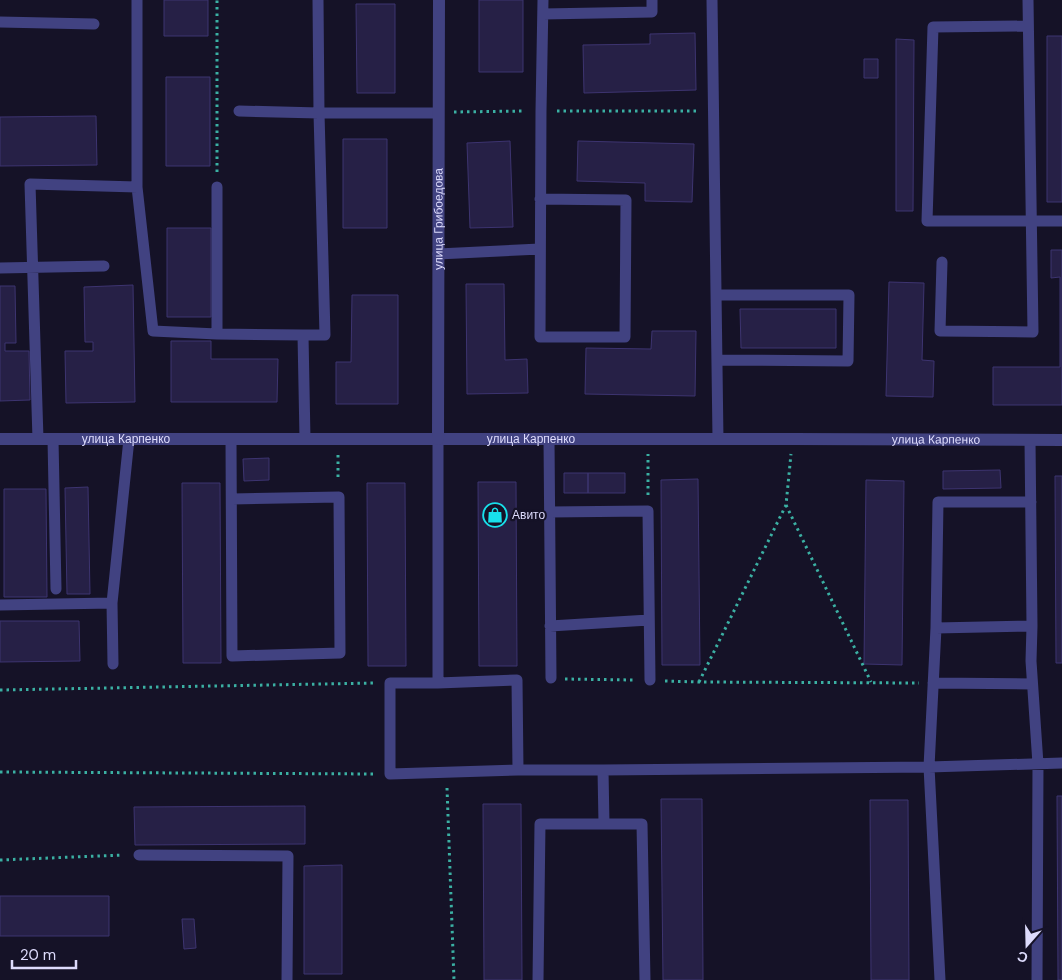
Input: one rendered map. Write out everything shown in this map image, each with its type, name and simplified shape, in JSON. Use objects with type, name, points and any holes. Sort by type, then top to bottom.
[{"type":"street","name":"улица Грибоедова","points":[[438,0],[438,439]]},
{"type":"street","name":"улица Карпенко","points":[[0,439],[1062,440]]},
{"type":"lane","points":[[137,0],[137,187],[153,331],[303,336],[325,335],[318,0]]},
{"type":"lane","points":[[540,199],[626,200],[625,337],[540,337],[540,199],[543,0]]},
{"type":"lane","points":[[543,14],[652,12],[652,0]]},
{"type":"lane","points":[[712,0],[718,439]]},
{"type":"lane","points":[[942,262],[940,331],[1032,332],[1028,0]]},
{"type":"lane","points":[[0,22],[94,24]]},
{"type":"lane","points":[[1028,26],[933,27],[927,221],[1062,221]]},
{"type":"lane","points":[[239,111],[438,113]]},
{"type":"lane","points":[[38,439],[30,184],[137,187]]},
{"type":"lane","points":[[217,187],[217,334]]},
{"type":"lane","points":[[438,254],[540,249]]},
{"type":"lane","points":[[0,268],[104,266]]},
{"type":"lane","points":[[716,295],[849,296],[848,361],[717,360]]},
{"type":"lane","points":[[303,336],[305,439]]},
{"type":"lane","points":[[53,439],[56,589]]},
{"type":"lane","points":[[113,664],[112,602],[129,439]]},
{"type":"lane","points":[[231,439],[232,656],[340,653],[339,497],[232,499]]},
{"type":"lane","points":[[438,439],[438,683]]},
{"type":"lane","points":[[549,439],[551,678]]},
{"type":"lane","points":[[1030,440],[1032,626],[1030,661],[1038,764],[1037,980]]},
{"type":"lane","points":[[940,980],[929,767],[936,628],[938,502],[1031,502]]},
{"type":"lane","points":[[549,512],[648,511],[650,680]]},
{"type":"lane","points":[[0,605],[112,602]]},
{"type":"lane","points":[[550,626],[649,620]]},
{"type":"lane","points":[[936,628],[1032,626]]},
{"type":"lane","points":[[518,770],[517,680],[390,683],[390,774],[518,770],[929,767],[1062,763]]},
{"type":"lane","points":[[933,683],[1032,684]]},
{"type":"lane","points":[[603,770],[604,824]]},
{"type":"lane","points":[[538,980],[540,824],[642,824],[645,980]]},
{"type":"lane","points":[[139,854],[288,856],[287,980]]},
{"type":"path","points":[[217,0],[217,187]]},
{"type":"path","points":[[438,113],[713,111]]},
{"type":"path","points":[[338,439],[339,497]]},
{"type":"path","points":[[648,439],[648,511]]},
{"type":"path","points":[[699,682],[786,505],[792,439]]},
{"type":"path","points":[[786,505],[871,682]]},
{"type":"path","points":[[551,678],[699,682],[933,683]]},
{"type":"path","points":[[0,690],[390,683]]},
{"type":"path","points":[[0,772],[390,774]]},
{"type":"path","points":[[446,772],[454,980]]},
{"type":"path","points":[[0,860],[139,854]]},
{"type":"building","points":[[164,0],[208,0],[208,36],[164,36]]},
{"type":"building","points":[[479,0],[523,0],[523,72],[479,72]]},
{"type":"building","points":[[356,4],[395,4],[395,93],[357,93]]},
{"type":"building","points":[[695,33],[696,90],[584,93],[583,45],[650,44],[650,34]]},
{"type":"building","points":[[1047,36],[1062,36],[1062,202],[1047,202]]},
{"type":"building","points":[[896,39],[914,40],[913,211],[896,211]]},
{"type":"building","points":[[864,59],[878,59],[878,78],[864,78]]},
{"type":"building","points":[[166,77],[210,77],[210,166],[166,166]]},
{"type":"building","points":[[96,116],[97,165],[0,166],[0,117]]},
{"type":"building","points":[[343,139],[387,139],[387,228],[343,228]]},
{"type":"building","points":[[510,141],[513,227],[470,228],[467,143]]},
{"type":"building","points":[[578,141],[694,144],[692,202],[645,201],[645,183],[577,181]]},
{"type":"building","points":[[167,228],[211,228],[211,317],[167,317]]},
{"type":"building","points":[[1051,250],[1062,250],[1062,405],[993,405],[993,367],[1060,367],[1060,277],[1051,278]]},
{"type":"building","points":[[889,282],[924,283],[922,360],[934,361],[933,397],[886,396]]},
{"type":"building","points":[[466,284],[504,284],[505,360],[527,359],[528,393],[467,394]]},
{"type":"building","points":[[133,285],[135,402],[66,403],[65,351],[93,351],[93,342],[85,342],[84,287]]},
{"type":"building","points":[[0,286],[15,286],[16,343],[5,343],[5,351],[29,351],[30,400],[0,401]]},
{"type":"building","points":[[352,295],[398,295],[398,404],[336,404],[336,362],[351,362]]},
{"type":"building","points":[[740,309],[836,309],[836,348],[741,348]]},
{"type":"building","points":[[652,331],[696,331],[695,396],[585,394],[586,348],[651,349]]},
{"type":"building","points":[[171,341],[211,341],[211,359],[278,359],[277,402],[171,402]]},
{"type":"building","points":[[269,458],[269,480],[244,481],[243,459]]},
{"type":"building","points":[[1000,470],[1001,488],[943,489],[943,471]]},
{"type":"building","points":[[564,473],[588,473],[588,493],[564,493]]},
{"type":"building","points":[[588,473],[625,473],[625,493],[588,493]]},
{"type":"building","points":[[1055,476],[1062,476],[1062,663],[1056,663]]},
{"type":"building","points":[[698,479],[700,665],[662,665],[661,480]]},
{"type":"building","points":[[866,480],[904,481],[902,665],[864,664]]},
{"type":"building","points":[[478,482],[516,482],[517,666],[479,666]]},
{"type":"building","points":[[182,483],[220,483],[221,663],[183,663]]},
{"type":"building","points":[[367,483],[405,483],[406,666],[368,666]]},
{"type":"building","points":[[88,487],[90,594],[67,594],[65,488]]},
{"type":"building","points":[[4,489],[46,489],[47,597],[4,597]]},
{"type":"building","points":[[0,621],[79,621],[80,661],[0,662]]},
{"type":"building","points":[[1057,796],[1062,796],[1062,980],[1058,980]]},
{"type":"building","points":[[661,799],[702,799],[703,980],[663,980]]},
{"type":"building","points":[[870,800],[908,800],[909,980],[871,980]]},
{"type":"building","points":[[483,804],[521,804],[522,980],[484,980]]},
{"type":"building","points":[[305,806],[305,844],[135,845],[134,807]]},
{"type":"building","points":[[342,865],[342,974],[304,974],[304,866]]},
{"type":"building","points":[[0,896],[109,896],[109,936],[0,936]]},
{"type":"building","points":[[182,919],[194,919],[196,948],[184,949]]},
{"type":"place","name":"Авито","points":[[495,515]]}]
